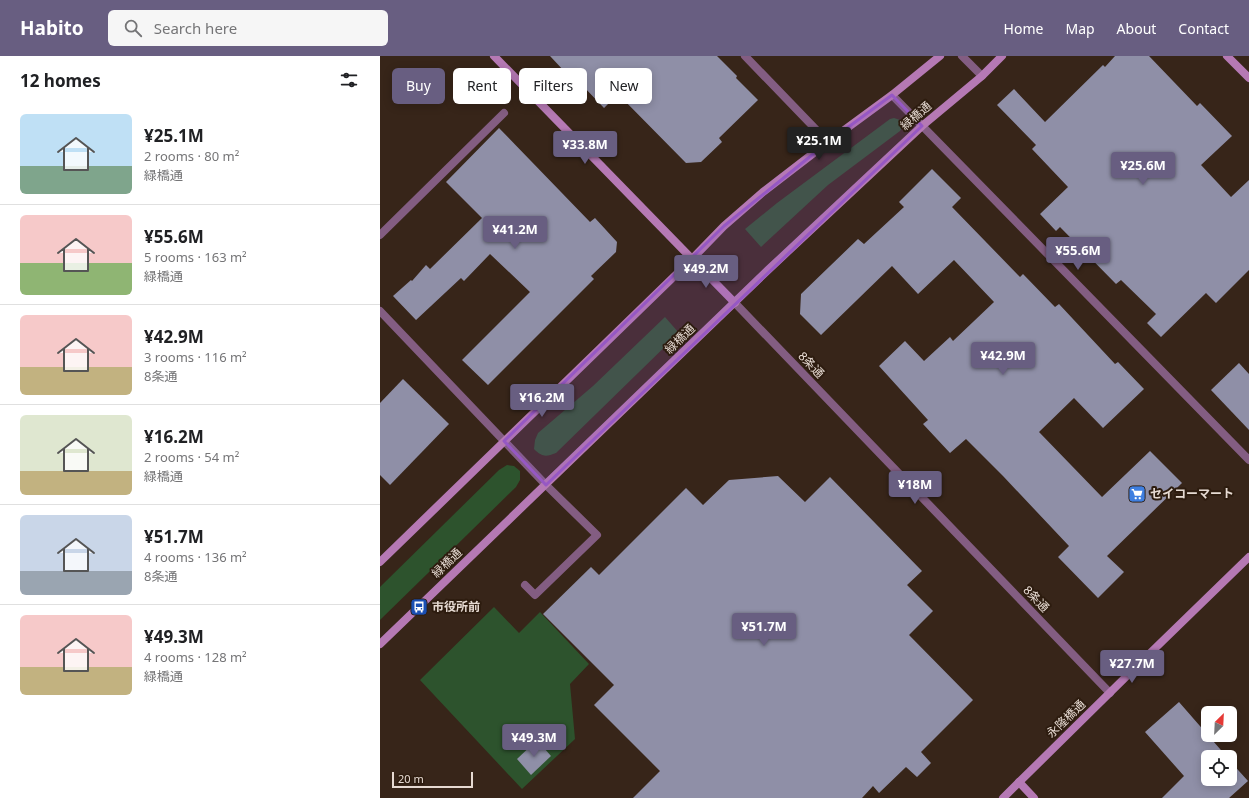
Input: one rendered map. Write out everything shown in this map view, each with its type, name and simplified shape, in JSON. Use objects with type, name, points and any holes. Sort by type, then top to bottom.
[{"type":"street","name":"8条通","points":[[494,56],[691,260],[735,303],[1110,693]]},
{"type":"street","points":[[745,56],[828,142]]},
{"type":"street","points":[[380,562],[691,260],[724,226],[763,192],[892,95],[940,56]]},
{"type":"street","points":[[962,56],[982,76]]},
{"type":"street","name":"緑橋通","points":[[380,644],[768,270],[922,126],[982,76],[1002,56]]},
{"type":"street","points":[[1227,56],[1249,78]]},
{"type":"street","points":[[892,95],[1249,460]]},
{"type":"street","points":[[380,235],[504,113]]},
{"type":"street","points":[[380,311],[546,485],[597,535],[535,596],[525,585]]},
{"type":"street","name":"永隆橋通","points":[[1003,798],[1249,557]]},
{"type":"street","points":[[1019,782],[1034,798]]},
{"type":"highlighted area","points":[[892,95],[922,126],[546,485],[504,441],[724,226],[828,142]]},
{"type":"green space","points":[[894,118],[900,120],[903,125],[900,131],[828,185],[761,247],[745,229],[777,203],[890,119]]},
{"type":"green space","points":[[665,317],[679,333],[556,453],[544,456],[539,454],[534,449],[535,440],[538,433],[593,386]]},
{"type":"green space","points":[[507,465],[514,466],[520,471],[520,480],[516,487],[380,620],[380,587],[499,470]]},
{"type":"green space","points":[[494,607],[519,633],[540,612],[589,664],[570,684],[575,739],[522,789],[420,680]]},
{"type":"building","points":[[550,56],[717,56],[758,100],[719,138],[722,142],[701,162],[686,163],[628,104],[652,104],[652,68],[595,68],[595,99],[587,90],[587,68],[561,68]]},
{"type":"building","points":[[1115,56],[1149,56],[1197,106],[1200,103],[1232,136],[1201,165],[1231,197],[1249,180],[1249,270],[1216,303],[1206,293],[1161,337],[1147,323],[1156,314],[1121,280],[1116,284],[1060,227],[1056,231],[1040,214],[1068,187],[1032,149],[1036,145],[997,105],[1014,89],[1045,122],[1103,65],[1105,67]]},
{"type":"building","points":[[600,104],[608,104],[604,108]]},
{"type":"building","points":[[499,128],[590,222],[595,218],[617,242],[616,252],[591,276],[594,279],[488,385],[462,360],[530,292],[490,254],[464,281],[461,278],[416,320],[393,296],[411,280],[412,281],[426,265],[430,269],[482,218],[446,182]]},
{"type":"building","points":[[932,169],[961,198],[952,207],[1020,277],[1023,274],[1055,307],[1059,304],[1115,364],[1118,362],[1144,389],[1103,428],[1074,398],[1039,432],[1102,497],[1150,451],[1182,483],[1107,556],[1124,572],[1098,598],[1058,557],[1069,546],[1003,476],[966,439],[950,453],[923,424],[928,420],[879,366],[905,341],[924,361],[950,337],[953,341],[994,302],[954,260],[918,294],[892,266],[821,335],[800,314],[801,294],[858,239],[864,244],[904,207],[899,202]]},
{"type":"building","points":[[1239,363],[1249,374],[1249,430],[1211,390]]},
{"type":"building","points":[[403,379],[449,424],[390,485],[380,475],[380,403]]},
{"type":"building","points":[[778,476],[805,502],[830,477],[922,571],[907,585],[933,611],[909,635],[973,700],[921,752],[931,763],[917,777],[906,767],[879,793],[873,786],[862,798],[633,798],[660,771],[594,705],[614,685],[543,614],[591,567],[599,575],[686,488],[703,505],[729,480]]},
{"type":"building","points":[[1179,702],[1201,727],[1201,742],[1214,742],[1221,750],[1201,750],[1201,786],[1237,786],[1237,769],[1248,781],[1229,798],[1162,798],[1184,776],[1145,732]]},
{"type":"building","points":[[537,740],[551,756],[531,775],[517,759]]},
{"type":"place","name":"セイコーマート","points":[[1137,494]]},
{"type":"place","name":"市役所前","points":[[419,607]]}]
